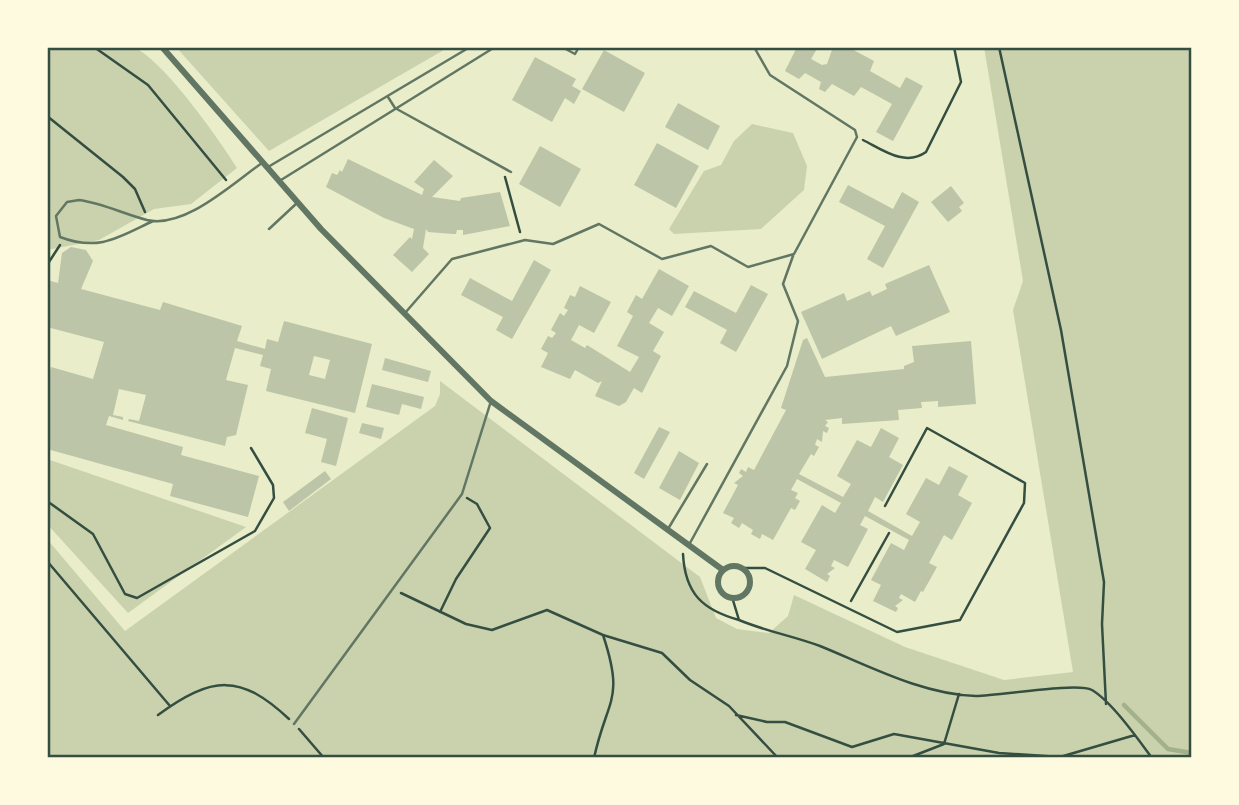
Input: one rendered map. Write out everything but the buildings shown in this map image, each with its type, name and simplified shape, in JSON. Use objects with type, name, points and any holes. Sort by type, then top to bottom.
[{"type":"street","points":[[162,47],[297,203],[403,315],[491,401],[723,570]]},
{"type":"street","points":[[733,566],[743,569],[748,576],[748,587],[742,595],[732,597],[719,588],[718,578],[723,570],[733,566]]},
{"type":"lane","points":[[153,221],[79,200],[67,202],[56,216],[60,237],[103,244],[153,221],[196,211],[230,185],[388,97],[470,47]]},
{"type":"lane","points":[[278,181],[495,47]]},
{"type":"lane","points":[[562,47],[575,54],[579,47]]},
{"type":"lane","points":[[688,546],[787,366],[798,321],[783,284],[794,254],[857,137],[855,130],[770,75],[754,47]]},
{"type":"lane","points":[[388,97],[395,108],[511,172]]},
{"type":"lane","points":[[269,229],[297,203]]},
{"type":"lane","points":[[403,315],[453,258],[522,241],[553,244],[599,224],[662,259],[711,246],[748,267],[794,254]]},
{"type":"lane","points":[[294,724],[462,494],[491,401]]},
{"type":"lane","points":[[667,531],[707,464]]},
{"type":"path","points":[[94,47],[148,85],[230,185]]},
{"type":"path","points":[[857,137],[903,159],[916,159],[926,152],[961,82],[954,47]]},
{"type":"path","points":[[999,47],[1060,330],[1104,582],[1102,624],[1107,704]]},
{"type":"path","points":[[47,116],[135,189],[148,220]]},
{"type":"path","points":[[502,167],[522,241]]},
{"type":"path","points":[[47,265],[64,238]]},
{"type":"path","points":[[743,569],[765,568],[897,632],[960,620],[1024,503],[1025,483],[927,428],[885,506]]},
{"type":"path","points":[[47,501],[93,534],[125,594],[137,598],[255,531],[274,498],[272,485],[251,448]]},
{"type":"path","points":[[440,612],[456,579],[490,528],[477,504],[462,494]]},
{"type":"path","points":[[851,601],[889,533]]},
{"type":"path","points":[[688,546],[683,555],[686,576],[694,593],[712,612],[819,646],[868,668],[959,694],[996,695],[1077,687],[1092,690],[1135,734],[1152,758]]},
{"type":"path","points":[[47,561],[170,706]]},
{"type":"path","points":[[391,589],[466,624],[492,630],[547,610],[603,635],[662,653],[690,680],[736,715],[778,758]]},
{"type":"path","points":[[732,597],[738,620]]},
{"type":"path","points":[[594,758],[612,706],[615,683],[603,635]]},
{"type":"path","points":[[158,715],[170,706],[213,685],[245,686],[266,698],[324,758]]},
{"type":"path","points":[[944,744],[959,694]]},
{"type":"path","points":[[736,715],[767,722],[785,722],[805,732],[852,747],[894,734],[999,753],[1060,757],[1135,734]]},
{"type":"path","points":[[908,758],[944,744]]},
{"type":"green space","points":[[106,45],[135,48],[147,55],[190,102],[237,168],[191,204],[154,209],[99,240],[47,250],[47,47]]},
{"type":"green space","points":[[176,47],[449,47],[269,151]]},
{"type":"green space","points":[[984,47],[1192,47],[1192,758],[47,758],[47,539],[125,631],[435,406],[440,394],[440,381],[700,577],[716,618],[737,629],[769,633],[788,616],[794,595],[905,647],[1004,680],[1073,672],[1013,310],[1023,281]]},
{"type":"green space","points":[[752,124],[793,133],[807,166],[804,190],[761,229],[674,234],[669,229],[704,171],[721,165],[734,141]]},
{"type":"green space","points":[[47,459],[246,527],[128,613],[47,524]]},
{"type":"waterway","points":[[1124,705],[1168,749],[1192,753]]}]
